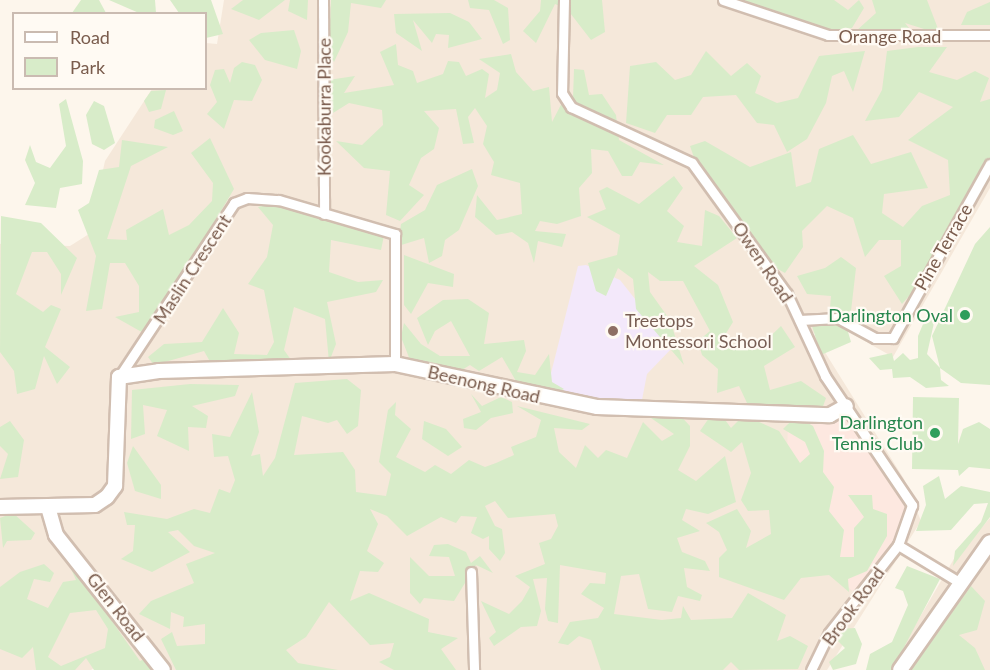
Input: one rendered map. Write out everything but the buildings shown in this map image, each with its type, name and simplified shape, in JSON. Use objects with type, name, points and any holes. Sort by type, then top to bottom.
[{"type":"street","name":"Kookaburra Place","points":[[323,0],[324,214]]},
{"type":"street","name":"Owen Road","points":[[564,0],[562,93],[571,107],[692,163],[787,294],[800,320],[806,342],[912,505],[898,545]]},
{"type":"street","name":"Orange Road","points":[[723,0],[828,35],[990,35]]},
{"type":"street","name":"Pine Terrace","points":[[800,320],[838,318],[875,338],[892,338],[990,164]]},
{"type":"street","name":"Maslin Crescent","points":[[119,377],[234,203],[271,199],[395,234],[395,364]]},
{"type":"street","name":"Beenong Road","points":[[119,377],[395,364],[597,407],[830,415],[846,406]]},
{"type":"street","points":[[0,507],[95,505],[115,486],[119,377]]},
{"type":"street","name":"Glen Road","points":[[53,507],[68,545],[163,670]]},
{"type":"street","points":[[900,670],[959,582],[990,542]]},
{"type":"street","points":[[898,545],[959,582]]},
{"type":"street","name":"Brook Road","points":[[811,670],[829,633],[898,545]]},
{"type":"street","points":[[471,572],[474,670]]},
{"type":"shaded area","points":[[224,0],[990,0],[990,188],[893,357],[845,330],[813,333],[904,479],[921,521],[827,670],[141,670],[124,646],[91,670],[0,670],[0,244],[70,246],[89,234],[105,161],[151,90],[207,90],[207,43],[217,44]]},
{"type":"shaded area","name":"Treetops Montessori School","points":[[586,265],[620,280],[673,347],[647,374],[641,405],[599,405],[546,393],[578,266]]},
{"type":"shaded area","points":[[845,408],[913,507],[899,540],[858,595],[785,539],[788,417]]},
{"type":"shaded area","points":[[990,518],[990,670],[889,670],[955,557]]},
{"type":"green space","points":[[81,0],[99,0],[105,12],[73,12]]},
{"type":"green space","points":[[109,0],[155,0],[156,12],[137,12]]},
{"type":"green space","points":[[170,0],[211,0],[223,34],[207,38],[207,12],[178,12]]},
{"type":"green space","points":[[243,0],[285,0],[259,20],[231,9]]},
{"type":"green space","points":[[290,0],[308,0],[307,20],[288,11]]},
{"type":"green space","points":[[331,0],[386,0],[381,8],[351,3],[348,32],[334,62],[329,56]]},
{"type":"green space","points":[[468,0],[494,0],[508,8],[510,40],[503,44],[489,10],[470,8]]},
{"type":"green space","points":[[541,0],[602,0],[605,32],[591,40],[567,9],[555,4],[536,43],[523,31],[540,11]]},
{"type":"green space","points":[[721,0],[834,0],[848,10],[859,0],[864,8],[852,28],[827,31]]},
{"type":"green space","points":[[872,0],[927,0],[940,34],[905,23],[909,28],[881,36],[856,31],[876,13]]},
{"type":"green space","points":[[990,2],[990,25],[961,25],[967,12]]},
{"type":"green space","points":[[450,13],[469,22],[482,39],[448,48],[449,35],[436,34],[432,43],[413,20],[422,51],[396,33],[394,14]]},
{"type":"green space","points":[[294,30],[301,51],[297,69],[265,60],[249,40],[261,33]]},
{"type":"green space","points":[[396,44],[398,65],[413,71],[417,83],[443,74],[448,61],[459,62],[466,76],[482,69],[489,74],[485,98],[497,90],[500,73],[479,59],[511,54],[516,72],[533,91],[549,87],[552,122],[565,97],[573,98],[574,69],[584,70],[589,95],[602,94],[616,115],[619,140],[664,165],[640,162],[632,176],[622,176],[608,151],[591,149],[592,173],[579,188],[581,216],[557,224],[540,221],[535,231],[566,234],[562,247],[538,241],[534,263],[528,243],[512,232],[496,235],[475,217],[477,195],[497,220],[522,214],[520,183],[491,175],[494,162],[483,144],[487,126],[475,108],[468,117],[474,143],[463,144],[456,109],[424,111],[439,128],[434,149],[421,158],[409,185],[424,195],[400,221],[386,215],[390,171],[364,168],[336,141],[362,145],[383,125],[382,110],[349,103],[333,113],[328,80],[355,76],[344,93],[394,85],[380,52]]},
{"type":"green space","points":[[918,47],[947,47],[929,72],[957,80],[975,71],[989,78],[980,102],[990,99],[990,169],[931,271],[902,304],[884,276],[901,266],[901,240],[879,240],[865,257],[853,218],[827,206],[802,231],[803,247],[785,273],[767,263],[721,191],[699,172],[690,146],[705,141],[750,167],[791,152],[796,187],[811,182],[819,149],[853,135],[871,164],[911,152],[928,188],[884,194],[882,213],[903,227],[922,206],[950,195],[948,160],[908,140],[953,107],[919,92],[899,117],[865,121],[882,90],[887,51]]},
{"type":"green space","points":[[706,51],[731,76],[747,63],[761,76],[755,93],[777,103],[798,98],[819,56],[865,51],[853,92],[844,71],[832,76],[826,103],[807,139],[787,152],[774,125],[757,123],[736,95],[703,97],[691,115],[667,115],[655,133],[626,123],[630,66],[656,62],[675,80],[691,75]]},
{"type":"green space","points":[[242,62],[255,65],[262,80],[252,101],[234,100],[224,129],[207,114],[217,102],[210,85],[215,70],[224,69],[230,83],[234,68]]},
{"type":"green space","points":[[166,90],[161,109],[149,112],[144,101],[151,91]]},
{"type":"green space","points":[[66,99],[83,161],[82,184],[60,188],[56,208],[25,205],[35,183],[25,160],[30,145],[36,162],[50,168],[66,146],[59,104]]},
{"type":"green space","points":[[94,101],[104,106],[115,143],[104,150],[92,144],[86,115]]},
{"type":"green space","points":[[174,111],[183,131],[173,135],[154,128],[155,120]]},
{"type":"green space","points":[[210,138],[234,189],[147,335],[115,317],[139,312],[139,286],[125,263],[110,263],[102,309],[86,311],[96,256],[78,210],[89,203],[99,170],[119,167],[122,140],[168,147],[131,166],[107,239],[127,240],[126,230],[163,209],[169,235],[189,225],[212,201],[213,183],[191,153]]},
{"type":"green space","points":[[472,169],[478,186],[459,230],[445,240],[442,256],[429,263],[424,238],[398,246],[401,224],[425,210],[437,185]]},
{"type":"green space","points":[[674,176],[683,188],[667,211],[684,226],[677,242],[702,246],[705,210],[719,216],[737,238],[694,266],[718,285],[733,322],[720,343],[756,350],[781,326],[795,347],[764,366],[770,390],[801,381],[826,398],[821,412],[747,403],[739,386],[717,393],[718,369],[702,355],[698,341],[710,331],[683,281],[660,281],[648,272],[650,292],[670,320],[684,365],[636,309],[633,279],[618,268],[606,296],[596,291],[588,263],[617,255],[620,235],[587,217],[606,209],[599,191],[607,187],[639,204]]},
{"type":"green space","points":[[287,200],[312,213],[386,226],[381,250],[331,240],[329,272],[358,282],[383,280],[376,292],[327,302],[336,344],[329,362],[325,319],[294,307],[284,350],[294,364],[226,362],[213,367],[204,351],[154,365],[148,357],[164,344],[202,342],[223,308],[239,333],[234,354],[267,355],[274,342],[264,290],[248,284],[267,257],[273,225],[258,207]]},
{"type":"green space","points":[[1,216],[41,223],[77,258],[61,295],[61,274],[47,252],[32,252],[16,294],[43,312],[51,305],[61,309],[45,347],[70,367],[57,384],[44,356],[35,389],[17,394],[14,371],[0,352]]},
{"type":"green space","name":"Darlington Oval","points":[[990,227],[990,385],[961,383],[940,368],[932,336],[975,244]]},
{"type":"green space","points":[[404,255],[454,274],[453,287],[428,283],[411,314],[404,305]]},
{"type":"green space","points":[[841,257],[856,268],[851,311],[868,321],[846,325],[851,342],[821,355],[812,326],[829,320],[831,296],[807,294],[797,276],[825,268]]},
{"type":"green space","points":[[468,299],[489,313],[484,344],[524,340],[526,351],[517,372],[535,375],[549,354],[552,382],[564,389],[547,398],[524,395],[502,357],[479,371],[470,365],[452,376],[424,370],[419,361],[410,360],[401,337],[404,323],[421,344],[440,356],[470,356],[451,321],[435,331],[428,345],[417,318],[443,300]]},
{"type":"green space","points":[[929,310],[936,314],[927,354],[940,368],[941,380],[949,386],[926,388],[910,377],[893,378],[892,369],[880,370],[869,358],[892,353],[894,361],[903,353],[910,360],[918,358],[918,336]]},
{"type":"green space","points":[[347,379],[361,390],[358,426],[347,434],[337,420],[328,423],[302,416],[294,455],[343,452],[355,470],[356,492],[386,496],[391,474],[379,462],[388,410],[396,402],[395,415],[411,429],[396,457],[425,472],[435,465],[451,474],[469,460],[485,467],[496,463],[514,455],[511,447],[536,437],[541,420],[517,406],[590,424],[582,430],[554,428],[559,452],[576,468],[585,445],[598,458],[606,450],[627,458],[643,422],[662,441],[674,434],[651,418],[675,410],[690,426],[690,446],[678,470],[696,481],[725,456],[736,502],[708,514],[686,509],[682,520],[700,531],[677,538],[682,552],[705,561],[710,571],[684,568],[687,587],[702,595],[700,601],[678,596],[672,612],[648,609],[639,574],[621,576],[614,614],[662,620],[681,618],[683,606],[691,620],[732,618],[748,593],[786,615],[777,641],[790,636],[808,646],[798,669],[739,670],[731,662],[723,670],[601,670],[591,640],[579,636],[568,645],[558,643],[570,622],[598,618],[604,608],[581,594],[590,583],[605,584],[606,573],[560,565],[558,623],[548,621],[545,609],[547,578],[533,579],[541,611],[537,626],[521,627],[494,646],[489,638],[496,632],[481,601],[509,614],[522,601],[530,587],[515,576],[545,564],[539,543],[551,539],[558,526],[555,514],[508,518],[495,501],[485,506],[495,526],[502,529],[505,553],[500,561],[489,549],[489,536],[483,539],[471,533],[477,517],[461,516],[456,523],[441,517],[407,536],[387,516],[370,509],[378,524],[367,551],[384,563],[378,572],[360,571],[350,601],[369,593],[429,619],[428,632],[458,638],[441,649],[456,670],[394,670],[379,662],[390,657],[394,643],[370,645],[329,602],[306,637],[286,650],[298,663],[338,670],[176,670],[161,639],[172,632],[177,646],[205,644],[205,624],[183,627],[184,617],[171,612],[170,629],[139,614],[151,601],[194,583],[186,564],[215,553],[194,546],[178,530],[168,532],[190,552],[152,572],[121,559],[133,551],[135,525],[127,525],[124,512],[167,519],[194,509],[210,513],[219,489],[230,493],[235,480],[228,456],[214,457],[212,434],[230,437],[252,392],[259,432],[251,456],[260,454],[263,476],[275,458],[295,383]]},
{"type":"green space","points":[[190,384],[239,385],[235,396],[192,406],[208,416],[206,428],[188,427],[189,451],[157,436],[167,410],[143,405],[145,434],[131,439],[132,390]]},
{"type":"green space","points":[[471,394],[482,406],[501,397],[512,402],[513,413],[491,418],[476,430],[464,428],[463,419],[481,412]]},
{"type":"green space","name":"Darlington Tennis Club","points":[[913,397],[959,398],[958,444],[963,429],[979,422],[990,429],[990,469],[969,467],[959,476],[958,470],[912,469]]},
{"type":"green space","points":[[744,415],[779,431],[800,463],[810,454],[805,442],[783,429],[796,416],[813,426],[824,451],[823,472],[834,487],[829,511],[844,530],[840,557],[854,557],[854,528],[864,517],[848,495],[872,495],[873,509],[887,514],[887,536],[867,571],[848,579],[849,592],[829,575],[801,578],[784,600],[719,577],[719,558],[727,550],[719,532],[706,523],[737,509],[751,531],[746,548],[771,534],[769,510],[748,511],[741,500],[751,473],[742,442],[731,452],[700,431],[709,418],[723,417],[731,428]]},
{"type":"green space","points":[[10,421],[24,440],[18,477],[0,479],[8,454],[0,446],[0,427]]},
{"type":"green space","points":[[424,421],[446,429],[462,447],[448,456],[422,439]]},
{"type":"green space","points":[[133,446],[161,485],[161,499],[135,491],[127,463]]},
{"type":"green space","points":[[939,476],[945,499],[961,486],[990,492],[990,517],[953,566],[955,551],[981,522],[988,503],[974,504],[951,530],[916,531],[926,505],[923,486]]},
{"type":"green space","points":[[13,513],[35,533],[31,540],[7,541],[3,548],[0,518]]},
{"type":"green space","points":[[448,544],[466,552],[471,563],[480,556],[493,573],[476,565],[454,601],[424,598],[420,604],[410,593],[410,557],[429,576],[455,576],[449,557],[429,556],[434,545]]},
{"type":"green space","points":[[64,553],[140,661],[146,658],[157,670],[94,670],[86,658],[75,670],[36,670],[33,647],[22,658],[0,649],[0,587],[20,572],[44,564],[54,573],[50,582],[34,579],[27,599],[48,608],[63,582],[76,580]],"holes":[[[96,610],[108,629],[105,648],[61,666],[48,657],[70,613]]]},
{"type":"green space","points":[[907,566],[940,579],[892,670],[866,670],[870,654],[892,642],[908,605],[903,591],[895,588]]},
{"type":"green space","points":[[971,586],[985,601],[977,630],[959,635],[975,648],[985,670],[911,670]]},
{"type":"green space","points":[[855,628],[862,644],[856,664],[833,670],[829,662],[845,648],[836,639],[840,629]]},
{"type":"place","name":"Darlington Oval","points":[[965,315]]},
{"type":"place","name":"Treetops Montessori School","points":[[613,331]]},
{"type":"place","name":"Darlington Tennis Club","points":[[935,433]]}]
